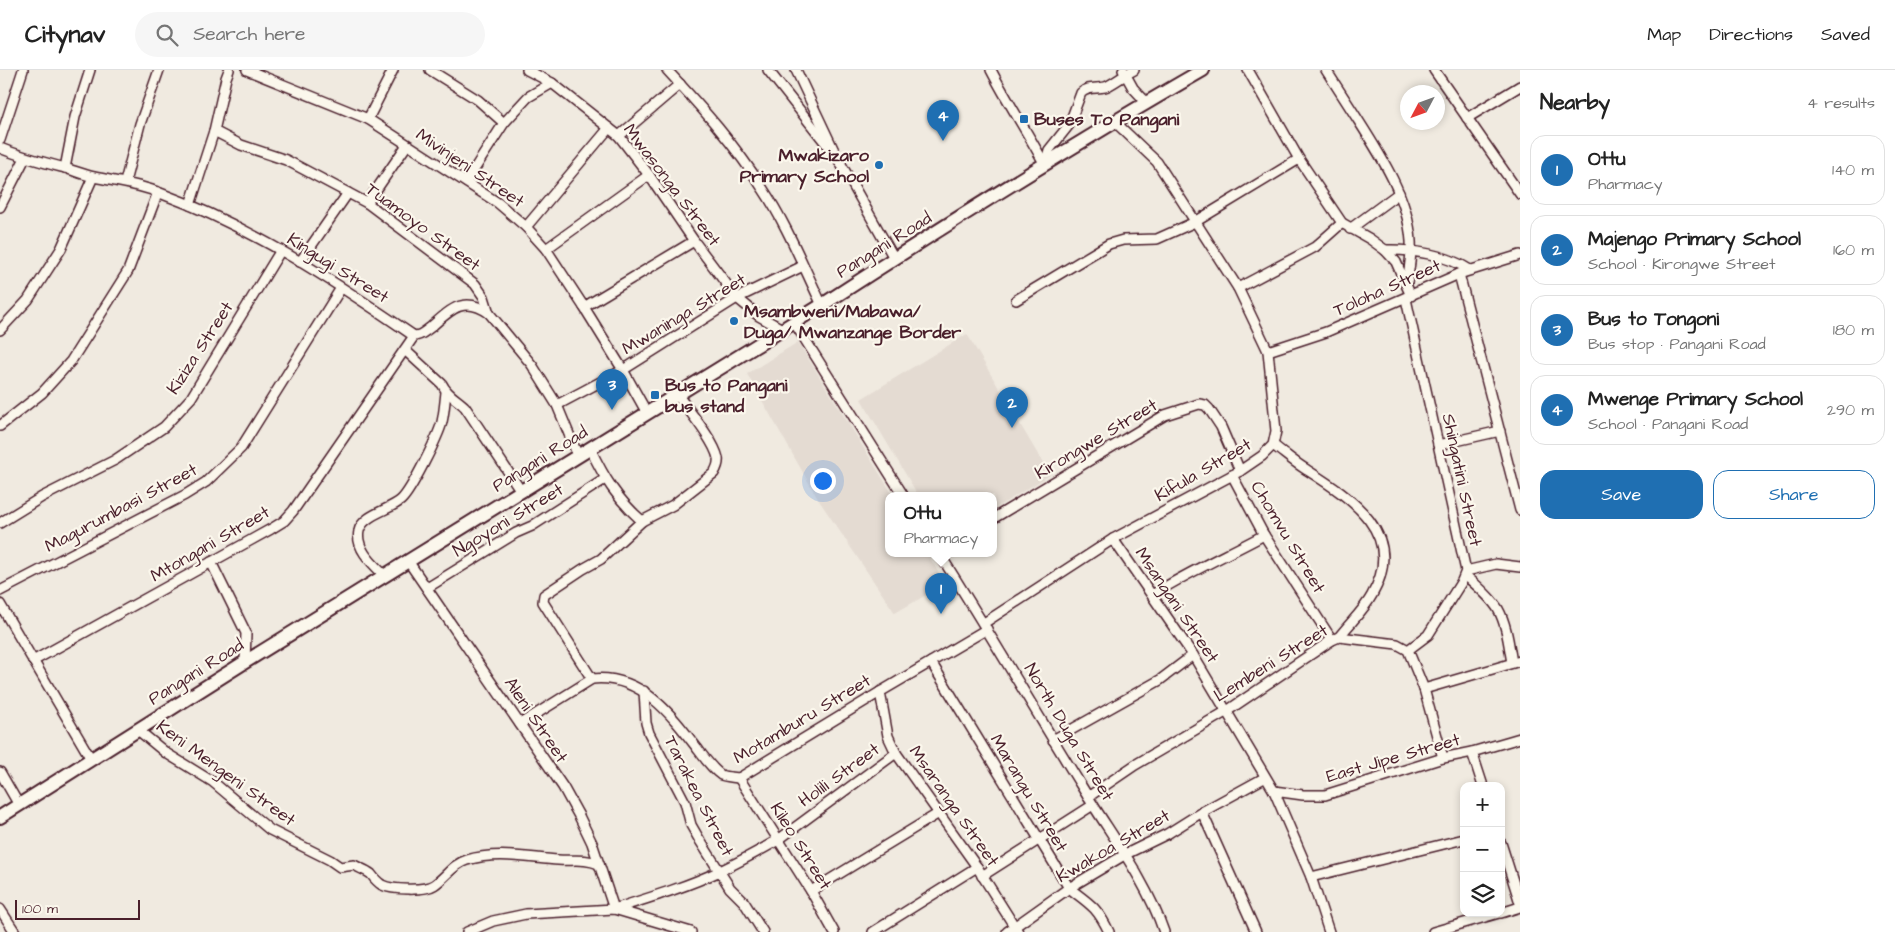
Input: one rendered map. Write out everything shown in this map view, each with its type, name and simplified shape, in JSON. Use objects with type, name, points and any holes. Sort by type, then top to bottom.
[{"type":"main road","name":"Pangani Road","points":[[0,817],[245,662],[822,305],[894,258],[1147,103],[1187,74],[1203,70]]},
{"type":"street","points":[[0,140],[22,70]]},
{"type":"street","points":[[65,168],[75,117],[90,70]]},
{"type":"street","points":[[125,182],[140,124],[159,70]]},
{"type":"street","points":[[190,204],[214,131],[229,70]]},
{"type":"street","name":"Mivinjeni Street","points":[[247,70],[368,119],[498,203],[526,227],[546,249],[584,306],[647,413]]},
{"type":"street","points":[[368,119],[393,70]]},
{"type":"street","points":[[430,70],[478,100],[504,123]]},
{"type":"street","name":"Mwasonga Street","points":[[527,70],[552,83],[619,136],[737,298],[759,316],[782,329]]},
{"type":"street","points":[[667,70],[724,134],[763,189],[784,224],[822,305]]},
{"type":"street","points":[[768,70],[837,157]]},
{"type":"street","points":[[796,70],[837,157],[894,258]]},
{"type":"street","points":[[991,70],[1029,134],[1044,165]]},
{"type":"street","name":"Shingatini Street","points":[[1248,70],[1299,159],[1342,223],[1385,250],[1396,262],[1406,284],[1465,573]]},
{"type":"street","points":[[1326,70],[1389,173],[1399,193],[1409,224],[1411,251],[1406,284]]},
{"type":"street","points":[[1434,70],[1520,194]]},
{"type":"street","points":[[1044,165],[1049,150],[1069,125],[1081,93],[1085,89],[1110,86],[1128,71],[1133,88],[1147,103]]},
{"type":"street","points":[[466,182],[504,123],[528,97],[552,83]]},
{"type":"street","points":[[619,136],[680,84]]},
{"type":"street","points":[[1467,118],[1520,86]]},
{"type":"street","name":"Kifula Street","points":[[986,626],[1113,539],[1236,473],[1262,456],[1273,445],[1276,431],[1268,351],[1238,288],[1157,162],[1115,122]]},
{"type":"street","points":[[526,227],[609,128]]},
{"type":"street","name":"Tuamoyo Street","points":[[214,131],[241,145],[286,160],[348,194],[367,202],[475,284],[484,297],[489,313]]},
{"type":"street","points":[[367,202],[407,145]]},
{"type":"street","name":"Kingugi Street","points":[[0,148],[25,158],[93,177],[125,182],[190,204],[281,250],[414,336]]},
{"type":"street","points":[[0,207],[25,158]]},
{"type":"street","points":[[1016,300],[1109,244],[1123,240],[1157,239],[1195,222],[1299,159]]},
{"type":"street","points":[[546,249],[649,176]]},
{"type":"street","points":[[0,330],[28,300],[61,249],[93,177]]},
{"type":"street","points":[[0,426],[42,393],[71,361],[128,271],[158,192]]},
{"type":"street","points":[[1350,229],[1399,193]]},
{"type":"street","points":[[300,262],[348,194]]},
{"type":"street","points":[[1238,288],[1315,246],[1342,223]]},
{"type":"street","points":[[584,306],[694,241]]},
{"type":"street","name":"Kiziza Street","points":[[0,523],[42,497],[115,460],[164,428],[191,398],[281,250]]},
{"type":"street","points":[[1385,250],[1411,251],[1459,263],[1470,270]]},
{"type":"street","name":"Toloha Street","points":[[1268,351],[1326,332],[1459,274],[1520,255]]},
{"type":"street","name":"Mwaninga Street","points":[[557,406],[623,370],[737,298],[803,266]]},
{"type":"street","points":[[1459,274],[1520,510]]},
{"type":"street","name":"Magurumbasi Street","points":[[0,590],[185,495],[206,482],[241,448],[341,288]]},
{"type":"street","points":[[414,336],[419,336],[451,310],[461,306],[474,304],[489,313],[532,365],[557,406],[578,456]]},
{"type":"street","points":[[794,322],[901,492]]},
{"type":"street","name":"Mtongani Street","points":[[33,661],[284,521],[406,351],[414,336]]},
{"type":"street","points":[[406,351],[442,384],[446,392],[458,400],[465,408],[521,491]]},
{"type":"street","points":[[385,576],[366,556],[359,539],[359,530],[368,519],[402,500],[412,488],[441,424],[446,392]]},
{"type":"street","points":[[520,724],[592,679],[544,602],[544,595],[601,559],[642,521],[673,505],[707,480],[718,466],[718,458],[710,441],[677,394]]},
{"type":"street","name":"Kirongwe Street","points":[[997,516],[1165,415],[1198,404],[1205,405],[1221,427],[1236,473]]},
{"type":"street","points":[[1438,445],[1500,431]]},
{"type":"street","points":[[1273,445],[1305,470],[1323,480],[1355,503],[1375,526],[1383,552],[1381,572],[1372,595],[1336,639]]},
{"type":"street","points":[[590,448],[605,479],[620,499],[642,521]]},
{"type":"street","name":"Chomvu Street","points":[[1236,473],[1264,535],[1336,639]]},
{"type":"street","name":"Ngoyoni Street","points":[[427,588],[516,532],[532,526],[605,479]]},
{"type":"street","points":[[1152,595],[1184,576],[1264,535]]},
{"type":"street","name":"Msangani Street","points":[[1113,539],[1193,655],[1264,778],[1274,791],[1311,877],[1329,932]]},
{"type":"street","name":"North Duga Street","points":[[942,557],[986,626],[1091,801],[1126,854],[1164,932]]},
{"type":"street","name":"Aleni Street","points":[[408,561],[563,787],[580,816],[592,843],[614,909]]},
{"type":"street","points":[[211,562],[246,633],[245,662]]},
{"type":"street","points":[[1443,758],[1424,689],[1408,650],[1428,635],[1465,573],[1496,564],[1520,566]]},
{"type":"street","points":[[1424,689],[1516,662],[1498,609],[1465,573]]},
{"type":"street","points":[[0,604],[91,759]]},
{"type":"street","name":"Motamburu Street","points":[[592,679],[601,678],[623,683],[644,691],[668,712],[721,775],[740,778],[931,662],[986,626]]},
{"type":"street","name":"Lembeni Street","points":[[873,932],[1038,839],[1091,801],[1135,765],[1226,711],[1336,639],[1397,644],[1408,650]]},
{"type":"street","points":[[1054,740],[1160,680],[1193,655]]},
{"type":"street","name":"Marangu Street","points":[[931,662],[1069,888],[1101,915],[1109,932]]},
{"type":"street","name":"Tarakea Street","points":[[644,691],[646,723],[649,733],[685,802],[691,825],[719,872],[730,888],[744,902],[762,932]]},
{"type":"street","name":"Msaranga Street","points":[[880,692],[888,736],[896,753],[980,871],[1016,930]]},
{"type":"street","name":"Keni Mengeni Street","points":[[138,730],[166,753],[213,782],[270,830],[330,860],[340,867],[354,864],[370,874],[382,885],[425,889],[438,882],[456,865],[467,860],[491,857],[513,855],[560,860],[587,859],[599,864]]},
{"type":"street","name":"East Jipe Street","points":[[1274,791],[1303,795],[1326,795],[1443,758],[1520,738]]},
{"type":"street","points":[[1472,752],[1482,782]]},
{"type":"street","name":"Holili Street","points":[[614,909],[719,872],[778,840],[896,753]]},
{"type":"street","points":[[0,772],[19,805]]},
{"type":"street","name":"Kileo Street","points":[[740,778],[811,890],[834,932]]},
{"type":"street","name":"Kwakoa Street","points":[[1006,932],[1016,930],[1069,888],[1126,854],[1167,834],[1202,812],[1264,778]]},
{"type":"street","points":[[1202,812],[1256,932]]},
{"type":"street","points":[[811,890],[939,813]]},
{"type":"street","points":[[1311,877],[1460,840]]},
{"type":"street","points":[[1505,856],[1520,903]]},
{"type":"street","points":[[1505,912],[1520,907]]},
{"type":"street","points":[[0,909],[15,932]]},
{"type":"street","points":[[467,932],[493,921],[526,914],[614,909],[691,932]]},
{"type":"street","points":[[1433,932],[1486,917]]},
{"type":"shaded area","points":[[967,334],[1050,475],[997,507],[997,492],[916,492],[861,399]]},
{"type":"shaded area","points":[[798,342],[891,492],[885,492],[885,557],[929,557],[945,584],[895,613],[818,499],[747,374]]},
{"type":"place","name":"Buses To Pangani","points":[[1024,119]]},
{"type":"place","name":"Mwenge Primary School","points":[[943,141]]},
{"type":"place","name":"Mwakizaro Primary School","points":[[879,165]]},
{"type":"place","name":"Msambweni/Mabawa/ Duga/ Mwanzange Border","points":[[734,321]]},
{"type":"place","name":"Bus to Pangani bus stand","points":[[655,395]]},
{"type":"place","name":"Bus to Tongoni","points":[[612,410]]},
{"type":"place","name":"Majengo Primary School","points":[[1012,428]]},
{"type":"place","name":"Ottu","points":[[941,614]]}]
